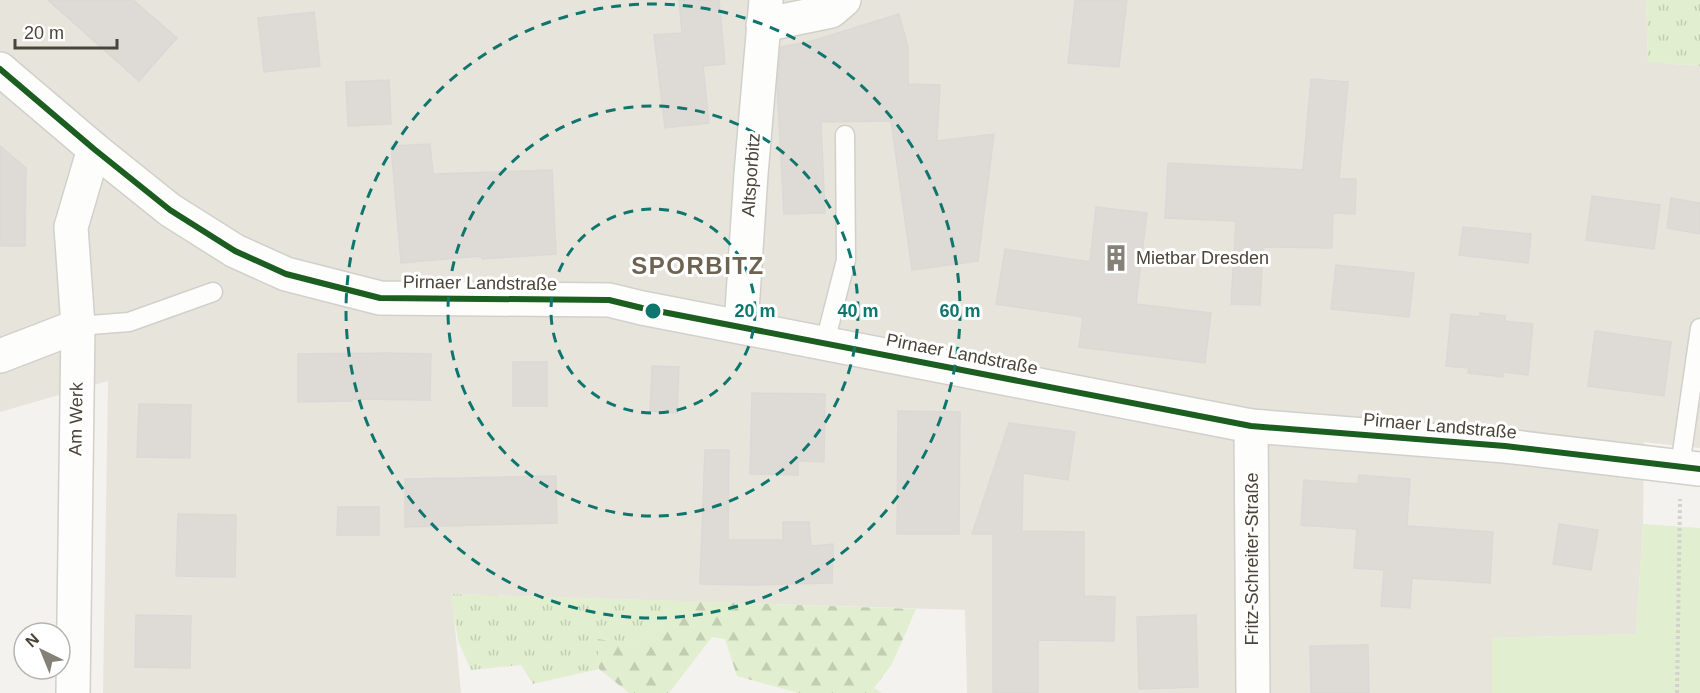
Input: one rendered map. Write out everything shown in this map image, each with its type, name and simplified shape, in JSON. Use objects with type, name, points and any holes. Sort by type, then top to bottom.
[{"type":"street","name":"Altsporbitz","points":[[741,326],[765,12],[831,10],[844,0]]},
{"type":"street","name":"Pirnaer Landstraße","points":[[0,69],[170,210],[235,251],[286,274],[380,298],[609,300],[1251,426],[1505,446],[1690,468]]},
{"type":"street","name":"Am Werk","points":[[73,693],[78,326],[71,226],[94,149]]},
{"type":"street","points":[[0,356],[78,326]]},
{"type":"street","name":"Fritz-Schreiter-Straße","points":[[1251,426],[1253,693]]},
{"type":"lane","points":[[825,342],[846,260],[845,135]]},
{"type":"lane","points":[[78,326],[129,322],[213,292]]},
{"type":"lane","points":[[1690,468],[1700,328]]},
{"type":"path","points":[[1677,693],[1690,468]]},
{"type":"shaded area","points":[[0,0],[1646,0],[1648,62],[1700,66],[1700,448],[1644,442],[1643,524],[1636,634],[1492,638],[1492,693],[967,693],[965,610],[452,594],[461,693],[103,693],[108,381],[0,412]]},
{"type":"green space","points":[[1646,0],[1700,0],[1700,66],[1648,62]]},
{"type":"green space","points":[[1643,524],[1700,528],[1700,693],[1492,693],[1492,638],[1636,634]]},
{"type":"green space","points":[[451,594],[686,601],[637,645],[598,639],[599,669],[533,684],[521,665],[471,670],[458,641]]},
{"type":"green space","points":[[686,601],[916,609],[892,664],[874,688],[882,693],[798,693],[737,676],[725,639],[712,637],[669,693],[629,693],[599,669],[598,639],[637,645]]},
{"type":"building","points":[[48,0],[133,0],[177,38],[139,81]]},
{"type":"building","points":[[679,0],[719,0],[725,64],[703,66],[709,123],[665,128],[654,35],[682,33]]},
{"type":"building","points":[[1075,0],[1127,0],[1119,67],[1068,63]]},
{"type":"building","points":[[314,12],[320,66],[264,72],[258,18]]},
{"type":"building","points":[[899,14],[908,47],[908,84],[940,85],[937,141],[994,134],[978,261],[912,270],[891,121],[821,122],[825,213],[784,214],[777,85],[781,47],[812,41]]},
{"type":"building","points":[[1311,79],[1348,82],[1339,179],[1356,179],[1355,214],[1333,213],[1332,248],[1263,247],[1260,305],[1231,304],[1236,221],[1165,218],[1168,163],[1303,170]]},
{"type":"building","points":[[389,80],[391,124],[348,126],[346,82]]},
{"type":"building","points":[[430,144],[433,174],[552,170],[556,254],[482,259],[481,256],[401,263],[391,146]]},
{"type":"building","points":[[0,146],[26,168],[25,246],[0,246]]},
{"type":"building","points":[[1592,196],[1660,205],[1654,249],[1586,240]]},
{"type":"building","points":[[1671,198],[1700,203],[1700,234],[1667,228]]},
{"type":"building","name":"Mietbar Dresden","points":[[1096,207],[1147,213],[1136,304],[1211,313],[1205,363],[1079,347],[1083,317],[996,304],[1005,249],[1090,262]]},
{"type":"building","points":[[1463,227],[1531,234],[1528,263],[1459,255]]},
{"type":"building","points":[[1336,265],[1414,273],[1409,317],[1331,309]]},
{"type":"building","points":[[1480,313],[1505,316],[1505,321],[1533,324],[1528,375],[1503,372],[1503,377],[1468,373],[1469,368],[1446,366],[1451,314],[1480,317]]},
{"type":"building","points":[[1595,331],[1671,342],[1664,396],[1588,386]]},
{"type":"building","points":[[298,354],[431,354],[430,400],[352,399],[352,401],[298,402]]},
{"type":"building","points":[[513,362],[547,362],[547,406],[513,406]]},
{"type":"building","points":[[652,366],[679,367],[677,413],[650,411]]},
{"type":"building","points":[[752,393],[825,394],[824,462],[798,461],[798,475],[750,474]]},
{"type":"building","points":[[139,404],[191,405],[190,458],[137,457]]},
{"type":"building","points":[[898,411],[960,412],[959,534],[897,534]]},
{"type":"building","points":[[1009,423],[1075,432],[1068,480],[1023,473],[1022,531],[1084,532],[1084,596],[1115,597],[1114,641],[1038,640],[1038,693],[993,693],[993,534],[972,534]]},
{"type":"building","points":[[705,450],[729,450],[728,540],[783,540],[783,522],[809,522],[811,546],[833,544],[832,583],[700,584]]},
{"type":"building","points":[[1359,475],[1410,479],[1407,526],[1493,532],[1490,583],[1412,578],[1410,608],[1381,606],[1384,570],[1354,568],[1357,529],[1301,525],[1304,480],[1358,484]]},
{"type":"building","points":[[556,476],[557,523],[405,527],[405,479]]},
{"type":"building","points":[[338,507],[379,507],[379,535],[337,535]]},
{"type":"building","points":[[178,514],[236,515],[235,577],[176,576]]},
{"type":"building","points":[[1559,524],[1598,530],[1591,570],[1553,564]]},
{"type":"building","points":[[136,615],[191,616],[190,668],[135,667]]},
{"type":"building","points":[[1196,615],[1198,687],[1139,689],[1137,617]]},
{"type":"building","points":[[1368,645],[1369,693],[1311,693],[1310,646]]},
{"type":"cycle path","points":[[0,69],[170,210],[235,251],[286,274],[380,298],[609,300],[1251,426],[1505,446],[1700,469]]},
{"type":"place","name":"Mietbar Dresden","points":[[1116,258]]},
{"type":"district","name":"SPORBITZ","points":[[698,266]]}]
